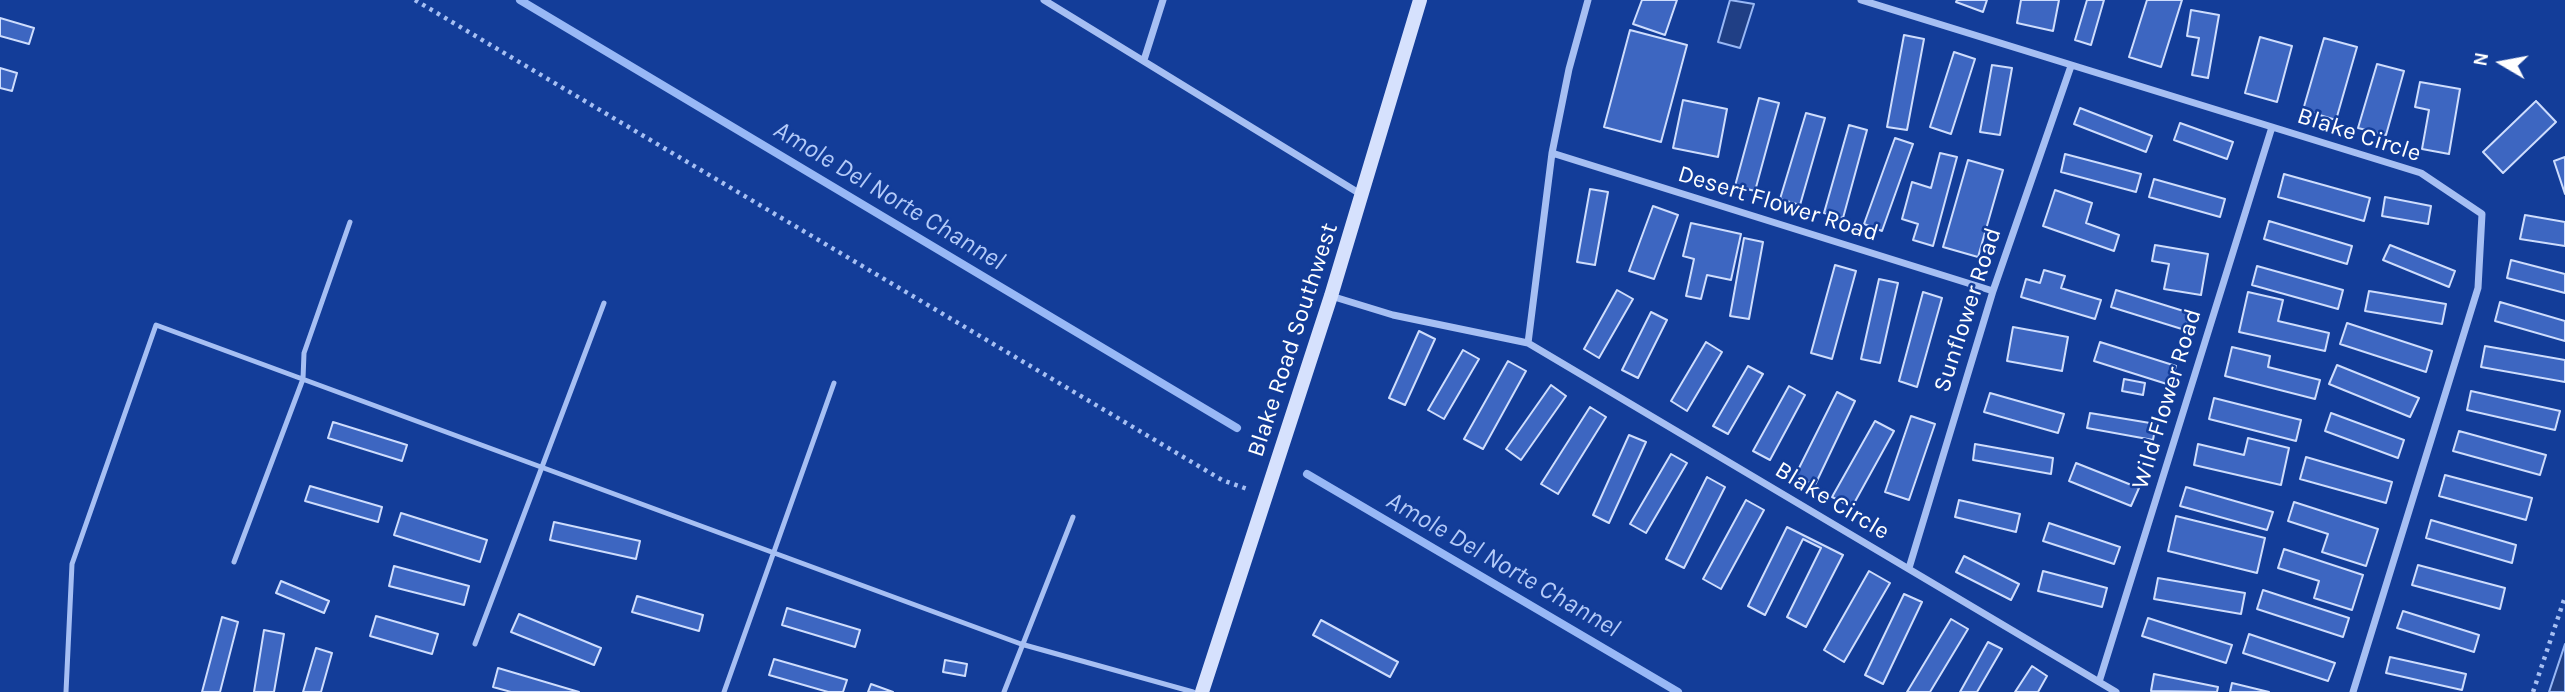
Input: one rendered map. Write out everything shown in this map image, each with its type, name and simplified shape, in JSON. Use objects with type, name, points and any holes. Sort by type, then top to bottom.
[{"type":"main road","name":"Blake Road Southwest","points":[[1202,692],[1331,296],[1420,0]]},
{"type":"street","points":[[1044,0],[1362,195]]},
{"type":"street","points":[[1144,60],[1164,0]]},
{"type":"street","points":[[1528,343],[1552,153],[1569,69],[1588,0]]},
{"type":"street","name":"Blake Circle","points":[[1861,0],[2421,173],[2482,214],[2478,288],[2353,692]]},
{"type":"street","name":"Sunflower Road","points":[[1909,568],[1993,291],[2071,66]]},
{"type":"street","name":"Wild Flower Road","points":[[2099,682],[2272,127]]},
{"type":"street","name":"Desert Flower Road","points":[[1552,153],[1993,291]]},
{"type":"street","name":"Blake Circle","points":[[1331,296],[1393,315],[1528,343],[2116,692]]},
{"type":"lane","points":[[234,562],[303,379],[304,353],[350,222]]},
{"type":"lane","points":[[475,644],[604,303]]},
{"type":"lane","points":[[66,692],[72,564],[156,325],[544,465],[1021,644],[1193,692]]},
{"type":"lane","points":[[724,692],[834,383]]},
{"type":"lane","points":[[1004,692],[1073,517]]},
{"type":"path","points":[[415,0],[1222,480],[1267,496]]},
{"type":"path","points":[[2533,692],[2565,597]]},
{"type":"water","points":[[1730,0],[1754,4],[1740,48],[1718,42]]},
{"type":"water","points":[[2565,644],[2565,692],[2549,692]]},
{"type":"building","points":[[1642,0],[1677,0],[1665,35],[1633,24]]},
{"type":"building","points":[[1987,0],[1983,12],[1956,2]]},
{"type":"building","points":[[2021,0],[2059,0],[2053,31],[2017,23]]},
{"type":"building","points":[[2087,0],[2104,0],[2091,45],[2075,40]]},
{"type":"building","points":[[2147,0],[2182,0],[2161,67],[2129,57]]},
{"type":"building","points":[[2191,10],[2219,15],[2208,78],[2192,75],[2199,38],[2187,36]]},
{"type":"building","points":[[0,18],[34,28],[29,44],[0,36]]},
{"type":"building","points":[[1630,30],[1687,45],[1661,142],[1604,127]]},
{"type":"building","points":[[1904,35],[1924,39],[1907,130],[1887,127]]},
{"type":"building","points":[[2260,37],[2292,46],[2277,102],[2245,93]]},
{"type":"building","points":[[2324,38],[2357,47],[2336,120],[2303,110]]},
{"type":"building","points":[[1954,52],[1975,59],[1951,134],[1930,127]]},
{"type":"building","points":[[2377,64],[2404,71],[2386,135],[2358,128]]},
{"type":"building","points":[[1992,65],[2012,68],[2000,135],[1980,132]]},
{"type":"building","points":[[0,68],[17,73],[12,91],[0,88]]},
{"type":"building","points":[[2420,82],[2460,89],[2449,154],[2422,149],[2429,110],[2415,107]]},
{"type":"building","points":[[1759,98],[1779,103],[1755,191],[1735,186]]},
{"type":"building","points":[[1683,100],[1727,109],[1718,157],[1673,148]]},
{"type":"building","points":[[2536,101],[2556,122],[2503,173],[2483,152]]},
{"type":"building","points":[[2080,108],[2152,136],[2146,152],[2074,124]]},
{"type":"building","points":[[1806,113],[1825,118],[1800,205],[1780,199]]},
{"type":"building","points":[[2180,123],[2233,142],[2227,159],[2174,140]]},
{"type":"building","points":[[1849,125],[1867,130],[1843,218],[1824,213]]},
{"type":"building","points":[[1895,138],[1913,144],[1882,231],[1864,224]]},
{"type":"building","points":[[1940,153],[1957,157],[1933,246],[1913,240],[1918,224],[1902,219],[1912,182],[1931,188]]},
{"type":"building","points":[[2065,154],[2141,174],[2136,192],[2061,172]]},
{"type":"building","points":[[2565,157],[2565,194],[2554,161]]},
{"type":"building","points":[[1968,160],[2003,170],[1978,257],[1943,247]]},
{"type":"building","points":[[2284,174],[2370,198],[2364,221],[2278,197]]},
{"type":"building","points":[[2154,179],[2225,199],[2220,217],[2149,197]]},
{"type":"building","points":[[1590,189],[1608,192],[1595,265],[1577,262]]},
{"type":"building","points":[[2055,190],[2092,203],[2086,223],[2119,235],[2114,251],[2043,226]]},
{"type":"building","points":[[2385,197],[2431,206],[2428,224],[2382,216]]},
{"type":"building","points":[[1653,206],[1678,215],[1654,279],[1629,271]]},
{"type":"building","points":[[2525,215],[2565,222],[2565,246],[2520,239]]},
{"type":"building","points":[[2269,221],[2352,246],[2347,264],[2264,239]]},
{"type":"building","points":[[1691,223],[1741,234],[1731,280],[1707,275],[1701,299],[1686,296],[1694,259],[1683,256]]},
{"type":"building","points":[[1744,238],[1763,242],[1749,319],[1730,316]]},
{"type":"building","points":[[2155,245],[2208,254],[2201,295],[2164,289],[2169,264],[2152,261]]},
{"type":"building","points":[[2390,245],[2455,271],[2449,287],[2383,260]]},
{"type":"building","points":[[2511,260],[2565,274],[2565,293],[2507,278]]},
{"type":"building","points":[[1835,265],[1856,271],[1832,359],[1811,353]]},
{"type":"building","points":[[2257,266],[2343,290],[2338,309],[2252,285]]},
{"type":"building","points":[[2044,270],[2065,276],[2061,288],[2101,300],[2095,319],[2021,297],[2026,279],[2040,283]]},
{"type":"building","points":[[1879,279],[1898,283],[1880,363],[1861,359]]},
{"type":"building","points":[[1617,290],[1633,299],[1599,358],[1584,349]]},
{"type":"building","points":[[2116,290],[2190,313],[2185,330],[2111,307]]},
{"type":"building","points":[[2369,291],[2446,304],[2442,324],[2365,311]]},
{"type":"building","points":[[1923,292],[1942,298],[1917,387],[1899,381]]},
{"type":"building","points":[[2248,292],[2283,300],[2278,321],[2329,333],[2325,351],[2239,332]]},
{"type":"building","points":[[2500,302],[2565,321],[2565,341],[2495,321]]},
{"type":"building","points":[[1651,312],[1667,320],[1638,378],[1622,370]]},
{"type":"building","points":[[2347,323],[2432,351],[2426,372],[2340,344]]},
{"type":"building","points":[[2013,327],[2068,337],[2062,371],[2007,361]]},
{"type":"building","points":[[1419,331],[1435,339],[1405,405],[1389,398]]},
{"type":"building","points":[[1706,342],[1722,352],[1687,411],[1671,401]]},
{"type":"building","points":[[2100,342],[2176,366],[2170,385],[2094,361]]},
{"type":"building","points":[[2485,346],[2565,360],[2565,382],[2481,367]]},
{"type":"building","points":[[2232,347],[2270,356],[2268,367],[2320,380],[2315,399],[2225,376]]},
{"type":"building","points":[[1463,350],[1479,359],[1444,419],[1428,410]]},
{"type":"building","points":[[1508,361],[1526,371],[1483,449],[1464,439]]},
{"type":"building","points":[[2337,365],[2419,398],[2410,417],[2329,384]]},
{"type":"building","points":[[1748,366],[1763,374],[1728,434],[1713,426]]},
{"type":"building","points":[[2124,379],[2145,383],[2143,395],[2122,391]]},
{"type":"building","points":[[1551,385],[1566,396],[1521,460],[1506,449]]},
{"type":"building","points":[[1789,386],[1805,395],[1770,460],[1753,451]]},
{"type":"building","points":[[2471,391],[2560,411],[2555,430],[2467,410]]},
{"type":"building","points":[[1837,392],[1855,401],[1815,485],[1795,476]]},
{"type":"building","points":[[1990,393],[2064,414],[2058,433],[1984,412]]},
{"type":"building","points":[[2214,398],[2301,420],[2296,441],[2209,419]]},
{"type":"building","points":[[1590,407],[1606,417],[1558,494],[1541,484]]},
{"type":"building","points":[[2090,413],[2156,424],[2153,440],[2087,428]]},
{"type":"building","points":[[2331,413],[2404,440],[2398,458],[2325,431]]},
{"type":"building","points":[[1911,416],[1935,424],[1909,500],[1885,492]]},
{"type":"building","points":[[1875,421],[1894,431],[1852,507],[1832,497]]},
{"type":"building","points":[[333,422],[407,445],[402,461],[328,438]]},
{"type":"building","points":[[2459,431],[2546,455],[2540,475],[2453,451]]},
{"type":"building","points":[[1629,435],[1646,442],[1609,523],[1593,515]]},
{"type":"building","points":[[2248,438],[2289,448],[2281,485],[2194,465],[2198,444],[2244,455]]},
{"type":"building","points":[[1975,444],[2053,458],[2051,474],[1973,460]]},
{"type":"building","points":[[1671,454],[1687,463],[1646,533],[1630,524]]},
{"type":"building","points":[[2306,457],[2392,482],[2386,503],[2300,479]]},
{"type":"building","points":[[2076,463],[2139,488],[2131,506],[2069,481]]},
{"type":"building","points":[[2445,475],[2532,498],[2526,520],[2439,496]]},
{"type":"building","points":[[1707,477],[1725,487],[1684,568],[1666,559]]},
{"type":"building","points":[[310,486],[382,507],[378,522],[305,501]]},
{"type":"building","points":[[2186,487],[2273,512],[2267,530],[2180,506]]},
{"type":"building","points":[[1746,500],[1764,510],[1721,589],[1703,579]]},
{"type":"building","points":[[1959,500],[2020,514],[2016,532],[1955,517]]},
{"type":"building","points":[[2294,502],[2378,529],[2366,566],[2322,552],[2328,534],[2288,521]]},
{"type":"building","points":[[401,513],[487,540],[480,562],[394,535]]},
{"type":"building","points":[[2176,516],[2265,538],[2257,573],[2168,551]]},
{"type":"building","points":[[2431,520],[2516,545],[2512,563],[2426,538]]},
{"type":"building","points":[[554,522],[640,541],[636,559],[550,540]]},
{"type":"building","points":[[2049,523],[2120,547],[2114,564],[2043,541]]},
{"type":"building","points":[[1787,527],[1843,555],[1806,627],[1787,617],[1821,548],[1803,539],[1765,615],[1748,606]]},
{"type":"building","points":[[2284,549],[2363,575],[2352,610],[2314,598],[2319,581],[2278,568]]},
{"type":"building","points":[[1964,556],[2019,584],[2011,600],[1956,572]]},
{"type":"building","points":[[2418,565],[2505,588],[2500,609],[2412,585]]},
{"type":"building","points":[[394,566],[469,586],[464,605],[389,586]]},
{"type":"building","points":[[1869,571],[1890,583],[1844,662],[1824,650]]},
{"type":"building","points":[[2043,571],[2107,588],[2102,607],[2038,591]]},
{"type":"building","points":[[2158,578],[2245,593],[2241,614],[2154,599]]},
{"type":"building","points":[[281,581],[329,601],[324,613],[276,593]]},
{"type":"building","points":[[2263,590],[2349,618],[2343,637],[2257,609]]},
{"type":"building","points":[[1904,594],[1922,602],[1883,684],[1865,675]]},
{"type":"building","points":[[637,596],[703,615],[699,631],[632,612]]},
{"type":"building","points":[[787,608],[860,630],[855,647],[782,625]]},
{"type":"building","points":[[2403,611],[2479,635],[2474,652],[2397,628]]},
{"type":"building","points":[[519,614],[601,648],[594,665],[511,632]]},
{"type":"building","points":[[376,616],[438,634],[432,654],[370,636]]},
{"type":"building","points":[[222,617],[238,622],[220,692],[202,692]]},
{"type":"building","points":[[2148,618],[2232,645],[2226,663],[2142,636]]},
{"type":"building","points":[[1951,619],[1968,629],[1930,692],[1907,692]]},
{"type":"building","points":[[1321,620],[1398,662],[1390,677],[1313,635]]},
{"type":"building","points":[[264,630],[284,634],[274,692],[254,692]]},
{"type":"building","points":[[2249,634],[2335,663],[2328,681],[2243,653]]},
{"type":"building","points":[[1988,642],[2002,649],[1977,692],[1960,692]]},
{"type":"building","points":[[316,648],[332,653],[321,692],[303,692]]},
{"type":"building","points":[[2390,657],[2466,674],[2462,690],[2386,673]]},
{"type":"building","points":[[774,659],[847,680],[843,692],[828,692],[769,675]]},
{"type":"building","points":[[945,660],[967,664],[965,676],[943,672]]},
{"type":"building","points":[[2032,666],[2047,676],[2038,692],[2015,692]]},
{"type":"building","points":[[498,668],[579,692],[511,692],[493,687]]},
{"type":"building","points":[[2154,674],[2218,687],[2217,692],[2151,691]]},
{"type":"building","points":[[2232,683],[2269,692],[2230,692]]},
{"type":"building","points":[[871,684],[893,692],[868,692]]},
{"type":"waterway","name":"Amole Del Norte Channel","points":[[520,0],[1237,428]]},
{"type":"waterway","name":"Amole Del Norte Channel","points":[[1307,474],[1678,692]]}]
